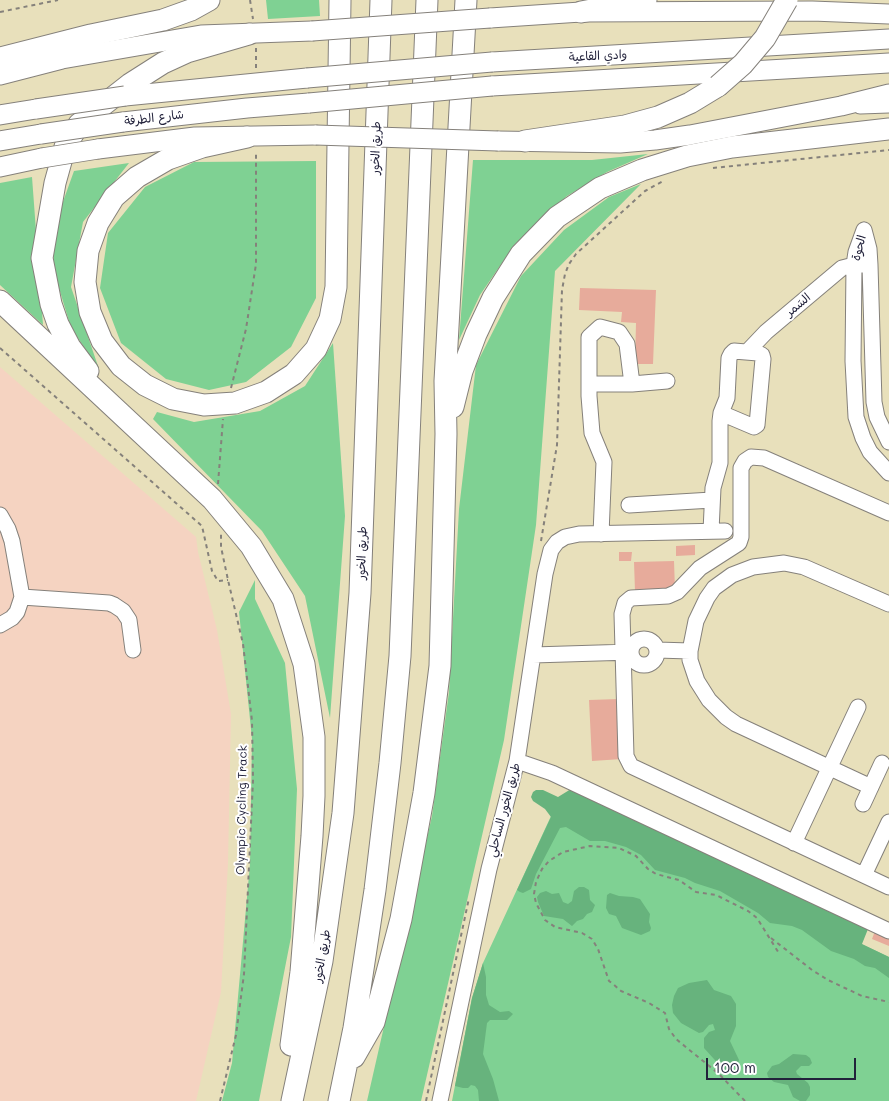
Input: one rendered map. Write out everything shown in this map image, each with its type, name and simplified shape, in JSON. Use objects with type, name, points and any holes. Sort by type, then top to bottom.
[{"type":"highway","points":[[0,58],[91,35],[163,20],[191,10],[209,0]]},
{"type":"highway","points":[[251,141],[202,147],[168,160],[137,177],[114,197],[98,222],[88,251],[85,282],[90,312],[102,341],[121,366],[145,386],[173,399],[204,404],[235,403],[266,392],[294,374],[316,349],[330,319],[336,287],[340,0]]},
{"type":"highway","name":"طريق الخور","points":[[292,1099],[322,961],[344,804],[360,593],[381,0]]},
{"type":"highway","points":[[339,1101],[354,1028],[375,890],[400,656],[427,0]]},
{"type":"highway","points":[[344,1075],[374,1022],[401,919],[424,793],[440,666],[446,434],[445,381],[466,0]]},
{"type":"highway","points":[[581,12],[646,0]]},
{"type":"highway","points":[[525,141],[625,126],[658,117],[690,103],[718,86],[743,64],[765,38],[787,0]]},
{"type":"highway","points":[[128,420],[93,378],[70,346],[58,324],[46,284],[42,258],[55,183],[65,148],[79,124],[130,84],[163,63],[187,52],[252,32]]},
{"type":"highway","points":[[446,434],[462,371],[476,334],[493,298],[521,254],[557,217],[600,188],[642,170],[686,156],[732,147],[889,130]]},
{"type":"highway","points":[[0,301],[212,499],[251,546],[283,600],[304,664],[314,737],[314,796],[300,972],[288,1067],[292,1099]]},
{"type":"main road","points":[[0,75],[62,59],[138,45],[222,33],[312,32],[581,12],[812,11],[889,14]]},
{"type":"main road","name":"وادي القاعية","points":[[307,78],[492,62],[889,38]]},
{"type":"main road","name":"وادي القاعية","points":[[309,104],[492,86],[889,63]]},
{"type":"main road","name":"شارع الطرفة","points":[[0,115],[125,96],[307,78]]},
{"type":"main road","points":[[0,167],[98,149],[195,137],[251,141],[316,136],[620,143],[690,136],[841,106],[889,94]]},
{"type":"main road","name":"شارع الطرفة","points":[[0,141],[123,122],[229,110],[309,104]]},
{"type":"street","points":[[812,11],[889,6]]},
{"type":"street","points":[[841,106],[889,105]]},
{"type":"street","name":"الحوة","points":[[889,442],[878,417],[873,388],[870,265],[869,249],[864,230],[856,252],[854,265],[853,361],[856,417],[870,452],[889,473]]},
{"type":"street","points":[[854,265],[870,265]]},
{"type":"street","name":"السَمر","points":[[722,413],[727,398],[729,358],[731,354],[734,352],[747,352],[766,332],[842,268],[854,265]]},
{"type":"street","points":[[632,384],[627,344],[619,332],[600,327],[589,337],[589,384],[592,433],[604,462],[601,534],[718,531],[712,500],[714,480],[720,463],[720,421],[722,413],[754,426],[758,422],[763,359],[758,353],[747,352]]},
{"type":"street","points":[[589,384],[632,384],[667,381]]},
{"type":"street","points":[[889,513],[764,458],[751,457],[745,461],[741,468],[741,537],[739,544],[709,561],[673,595],[636,596],[628,600],[622,610],[627,652],[626,756],[631,766],[889,887]]},
{"type":"street","points":[[629,505],[712,500]]},
{"type":"street","points":[[0,516],[8,529],[12,541],[22,597],[17,612],[12,618],[0,625]]},
{"type":"street","name":"طريق الخور الساحلي","points":[[440,1101],[489,869],[517,761],[546,567],[551,550],[557,542],[565,537],[579,534],[601,534]]},
{"type":"street","points":[[867,785],[736,724],[726,717],[709,700],[697,681],[690,660],[690,651],[696,621],[714,588],[732,575],[753,567],[784,563],[804,567],[889,604]]},
{"type":"street","points":[[22,597],[114,604],[124,610],[129,620],[133,650]]},
{"type":"street","points":[[627,652],[635,661],[643,665],[652,662],[657,655],[657,650],[690,651]]},
{"type":"street","points":[[533,655],[627,652]]},
{"type":"street","points":[[794,842],[858,707]]},
{"type":"street","points":[[517,761],[552,773],[889,931]]},
{"type":"street","points":[[859,802],[878,762]]},
{"type":"street","points":[[864,875],[889,822]]},
{"type":"path","points":[[0,12],[58,0]]},
{"type":"path","points":[[250,0],[256,76]]},
{"type":"path","points":[[231,389],[246,329],[256,264],[251,141]]},
{"type":"path","points":[[0,348],[202,526],[212,571],[218,581],[228,580]]},
{"type":"path","points":[[218,491],[225,412]]},
{"type":"path","name":"Olympic Cycling Track","points":[[220,1101],[236,1035],[244,974],[254,780],[252,721],[243,644],[228,580],[221,530]]},
{"type":"path","points":[[744,1101],[719,1074],[676,1039],[669,1029],[665,1013],[650,1003],[621,991],[609,981],[598,949],[592,939],[582,934],[555,927],[545,920],[536,903],[534,889],[542,869],[548,861],[563,852],[590,846],[619,848],[636,856],[648,870],[656,874],[679,880],[696,892],[719,896],[748,912],[757,918],[780,955]]},
{"type":"path","points":[[769,937],[828,980],[862,996],[889,1002]]},
{"type":"shaded area","points":[[0,367],[196,537],[217,630],[231,714],[228,863],[221,992],[196,1101],[0,1101]]},
{"type":"green space","points":[[266,0],[319,0],[320,16],[268,19]]},
{"type":"green space","points":[[648,154],[607,172],[567,196],[515,244],[480,295],[459,340],[473,160],[592,160]]},
{"type":"green space","points":[[316,161],[316,298],[291,347],[246,382],[209,390],[166,379],[121,343],[100,288],[108,233],[145,187],[194,162]]},
{"type":"green space","points":[[129,163],[83,222],[71,287],[99,369],[71,328],[53,268],[55,224],[74,171]]},
{"type":"green space","points":[[32,177],[43,325],[0,285],[0,183]]},
{"type":"green space","points":[[641,184],[555,271],[536,525],[504,740],[421,1101],[367,1101],[432,816],[449,692],[459,509],[476,365],[521,276],[564,230],[609,197]]},
{"type":"green space","points":[[333,343],[345,516],[330,718],[305,596],[262,531],[153,419],[157,412],[194,422],[260,411],[305,386]]},
{"type":"green space","points":[[255,580],[255,599],[285,663],[297,789],[291,937],[259,1101],[222,1101],[232,1063],[250,864],[252,739],[239,612]]},
{"type":"green space","points":[[571,789],[868,929],[862,944],[889,957],[889,978],[875,968],[865,966],[854,959],[831,951],[802,930],[792,926],[770,923],[758,913],[720,891],[685,878],[655,870],[641,855],[626,847],[605,841],[590,841],[566,827],[560,828],[536,874],[531,889],[523,893],[520,892],[517,890],[551,817],[545,809],[533,801],[531,797],[533,792],[543,790],[558,797]]},
{"type":"green space","points":[[562,804],[889,957],[889,1101],[452,1101],[472,998],[483,963],[551,816]]},
{"type":"green space","points":[[579,887],[589,890],[590,900],[595,905],[592,912],[572,926],[563,919],[544,916],[537,897],[540,893],[546,891],[552,894],[559,893],[563,902],[568,904],[572,901],[574,891]]},
{"type":"green space","points":[[610,893],[640,899],[650,914],[650,931],[641,935],[622,928],[616,916],[609,914],[606,908],[607,895]]},
{"type":"green space","points":[[483,963],[486,977],[486,995],[489,1005],[500,1012],[509,1011],[513,1014],[507,1020],[490,1020],[487,1023],[483,1054],[499,1101],[479,1101],[478,1090],[475,1086],[471,1085],[468,1088],[463,1088],[455,1086],[472,998]]},
{"type":"green space","points":[[707,980],[714,990],[731,996],[736,1004],[736,1026],[730,1041],[739,1060],[737,1067],[730,1066],[726,1070],[723,1069],[704,1048],[704,1038],[709,1032],[715,1030],[713,1024],[699,1033],[681,1023],[673,1013],[672,1005],[678,988],[689,983]]},
{"type":"green space","points":[[793,1054],[806,1055],[812,1063],[809,1066],[801,1066],[796,1071],[810,1087],[810,1095],[806,1101],[800,1101],[793,1097],[788,1085],[774,1082],[768,1077],[767,1073],[772,1066],[779,1064]]},
{"type":"building","points":[[580,288],[656,290],[653,364],[635,364],[636,323],[621,322],[622,312],[579,310]]},
{"type":"building","points":[[695,545],[695,555],[676,556],[676,546]]},
{"type":"building","points":[[619,552],[632,552],[631,561],[619,561]]},
{"type":"building","points":[[674,561],[675,590],[635,591],[634,562]]},
{"type":"building","points":[[619,699],[622,759],[592,761],[589,700]]},
{"type":"building","points":[[875,931],[889,937],[889,946],[872,939]]}]
